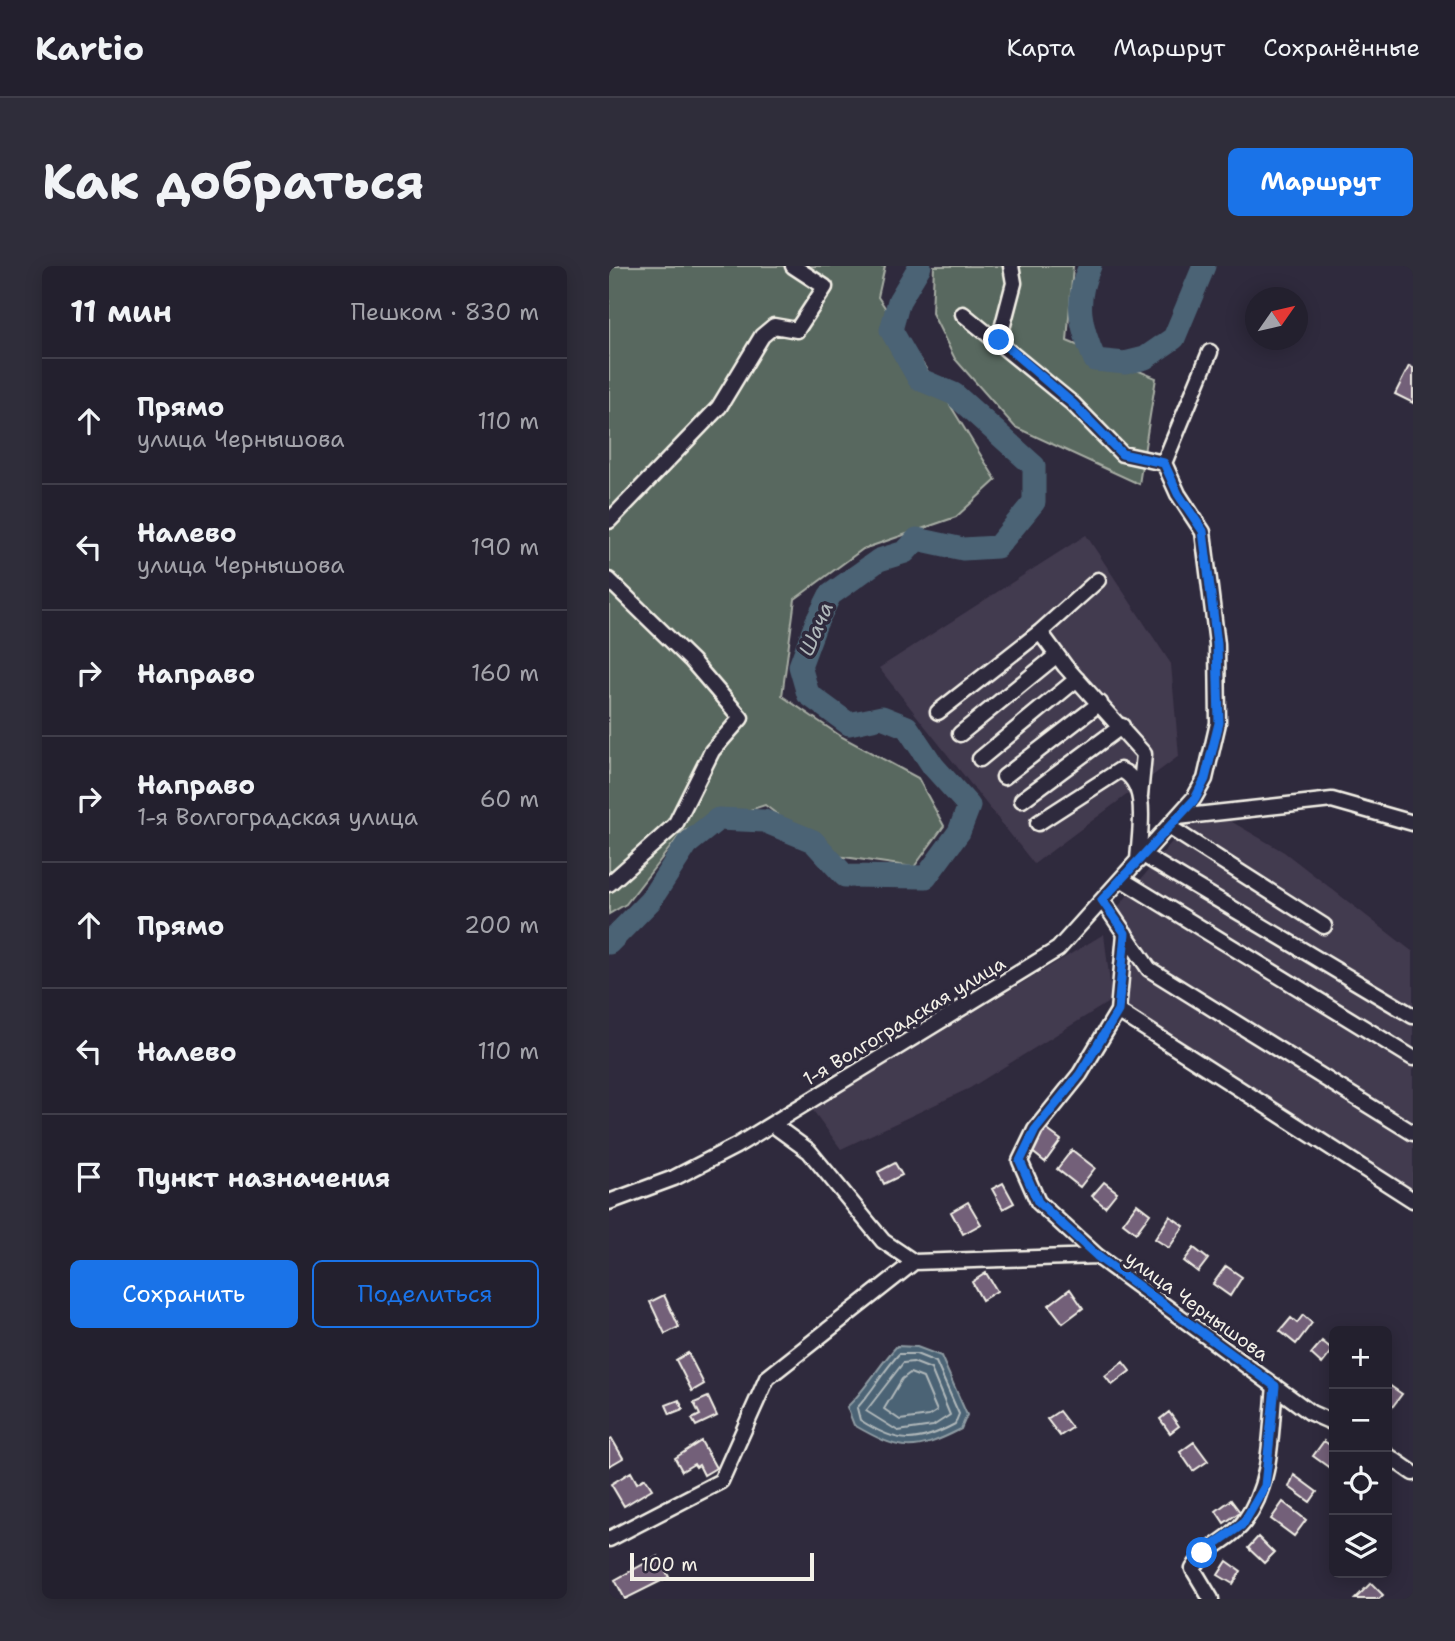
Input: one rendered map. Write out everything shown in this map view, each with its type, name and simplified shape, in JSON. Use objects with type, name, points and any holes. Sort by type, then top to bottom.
[{"type":"street","points":[[609,521],[719,407],[762,335],[774,326],[797,330],[825,287],[793,266]]},
{"type":"street","points":[[999,340],[1014,283],[1011,266]]},
{"type":"street","points":[[963,314],[999,340],[1073,404],[1122,454],[1164,463],[1210,352]]},
{"type":"street","name":"1-я Волгоградская улица","points":[[609,1202],[674,1178],[772,1124],[1058,949],[1195,799],[1205,779],[1219,723],[1217,644],[1203,531],[1178,494],[1164,463]]},
{"type":"street","points":[[609,580],[692,661],[741,718],[712,751],[675,825],[609,884]]},
{"type":"street","points":[[938,712],[1040,632],[1098,580]]},
{"type":"street","points":[[1040,632],[1077,679],[1122,726],[1144,754],[1140,796],[1140,858],[1413,1016]]},
{"type":"street","points":[[960,734],[1057,655]]},
{"type":"street","points":[[980,759],[1077,679]]},
{"type":"street","points":[[1004,777],[1100,704]]},
{"type":"street","points":[[1021,800],[1122,726]]},
{"type":"street","points":[[1038,823],[1119,770],[1128,773],[1140,796]]},
{"type":"street","points":[[1174,822],[1332,800],[1413,823]]},
{"type":"street","points":[[1174,822],[1324,926]]},
{"type":"street","points":[[1121,879],[1413,1058]]},
{"type":"street","points":[[1102,900],[1149,969],[1413,1133]]},
{"type":"street","points":[[1125,933],[1118,1011],[1413,1200]]},
{"type":"street","name":"улица Чернышова","points":[[1118,1011],[1080,1074],[1035,1130],[1020,1161],[1038,1202],[1097,1256],[1311,1413],[1329,1421]]},
{"type":"street","points":[[610,1534],[721,1481],[767,1378],[914,1262],[883,1241],[809,1151],[772,1124]]},
{"type":"street","name":"улица Чернышова","points":[[914,1262],[1014,1256],[1097,1256]]},
{"type":"street","name":"улица Чернышова","points":[[1211,1599],[1193,1569],[1202,1553],[1243,1524],[1265,1486],[1275,1386]]},
{"type":"street","points":[[1392,1458],[1413,1473]]},
{"type":"shaded area","points":[[609,266],[885,266],[878,297],[947,400],[996,480],[956,517],[863,549],[795,599],[782,696],[842,737],[918,778],[944,826],[914,867],[830,855],[765,805],[683,831],[626,904],[609,914]]},
{"type":"shaded area","points":[[934,266],[1073,266],[1067,341],[1156,378],[1139,484],[1015,427],[955,359],[932,313]]},
{"type":"shaded area","points":[[1086,535],[1171,664],[1179,756],[1034,864],[879,668]]},
{"type":"shaded area","points":[[1227,819],[1284,852],[1413,952],[1413,1210],[1194,1066],[1109,1017],[1114,999],[1118,907],[1185,826]]},
{"type":"shaded area","points":[[1104,934],[1112,1000],[970,1088],[841,1149],[812,1109]]},
{"type":"water","points":[[897,1346],[917,1347],[941,1356],[967,1415],[961,1429],[930,1443],[906,1446],[883,1440],[854,1425],[847,1407]]},
{"type":"building","points":[[1409,366],[1413,368],[1413,403],[1395,394]]},
{"type":"building","points":[[1046,1129],[1061,1140],[1045,1162],[1030,1150]]},
{"type":"building","points":[[1072,1150],[1095,1168],[1080,1187],[1057,1169]]},
{"type":"building","points":[[895,1163],[902,1175],[884,1184],[878,1172]]},
{"type":"building","points":[[1104,1182],[1117,1192],[1105,1207],[1092,1196]]},
{"type":"building","points":[[1003,1183],[1014,1203],[1003,1209],[992,1189]]},
{"type":"building","points":[[968,1202],[981,1224],[963,1234],[951,1212]]},
{"type":"building","points":[[1137,1204],[1150,1214],[1136,1233],[1123,1223]]},
{"type":"building","points":[[1170,1216],[1184,1226],[1169,1248],[1155,1239]]},
{"type":"building","points":[[1194,1248],[1208,1259],[1198,1272],[1184,1261]]},
{"type":"building","points":[[1226,1266],[1242,1277],[1230,1296],[1213,1284]]},
{"type":"building","points":[[986,1273],[997,1291],[982,1300],[972,1282]]},
{"type":"building","points":[[1070,1289],[1083,1308],[1063,1323],[1049,1305]]},
{"type":"building","points":[[664,1295],[679,1327],[665,1334],[650,1302]]},
{"type":"building","points":[[1303,1315],[1312,1323],[1296,1344],[1280,1331],[1291,1318],[1297,1323]]},
{"type":"building","points":[[1322,1341],[1329,1347],[1329,1355],[1322,1364],[1311,1354]]},
{"type":"building","points":[[688,1353],[704,1384],[692,1391],[676,1360]]},
{"type":"building","points":[[1123,1362],[1130,1371],[1112,1385],[1105,1376]]},
{"type":"building","points":[[1392,1387],[1402,1394],[1392,1407]]},
{"type":"building","points":[[708,1397],[717,1416],[696,1426],[692,1419],[700,1415],[694,1403]]},
{"type":"building","points":[[679,1400],[683,1409],[670,1414],[666,1405]]},
{"type":"building","points":[[1059,1411],[1072,1428],[1060,1436],[1047,1419]]},
{"type":"building","points":[[1169,1412],[1179,1426],[1170,1433],[1160,1419]]},
{"type":"building","points":[[612,1439],[623,1458],[609,1466],[609,1441]]},
{"type":"building","points":[[701,1441],[716,1468],[704,1475],[699,1465],[696,1467],[694,1464],[682,1471],[675,1458]]},
{"type":"building","points":[[1324,1441],[1329,1444],[1329,1467],[1313,1456]]},
{"type":"building","points":[[1194,1442],[1208,1461],[1193,1471],[1180,1452]]},
{"type":"building","points":[[631,1472],[637,1483],[645,1478],[652,1489],[624,1506],[611,1484]]},
{"type":"building","points":[[1294,1475],[1317,1492],[1310,1502],[1289,1487]]},
{"type":"building","points":[[1231,1500],[1240,1512],[1224,1523],[1216,1511]]},
{"type":"building","points":[[1283,1502],[1306,1520],[1294,1536],[1271,1519]]},
{"type":"building","points":[[1258,1537],[1274,1553],[1264,1563],[1248,1548]]},
{"type":"building","points":[[658,1556],[669,1577],[625,1599],[615,1580]]},
{"type":"building","points":[[1227,1561],[1241,1571],[1233,1584],[1218,1575]]},
{"type":"building","points":[[1371,1583],[1383,1595],[1379,1599],[1355,1599]]},
{"type":"waterway","name":"Шача","points":[[609,943],[650,901],[687,844],[718,819],[764,821],[813,841],[845,876],[926,877],[959,832],[969,806],[933,766],[907,727],[882,717],[849,724],[808,694],[800,666],[830,595],[879,560],[905,552],[917,539],[963,549],[997,547],[1034,502],[1034,466],[954,394],[919,379],[891,330],[899,301],[920,266]]},
{"type":"waterway","name":"Шача","points":[[1090,266],[1081,302],[1083,325],[1090,348],[1095,360],[1125,363],[1145,358],[1174,338],[1204,266]]},
{"type":"route","points":[[999,340],[1073,404],[1122,454],[1164,463],[1178,494],[1203,531],[1217,644],[1219,723],[1205,779],[1195,799],[1102,900],[1125,933],[1118,1011],[1080,1074],[1035,1130],[1020,1161],[1038,1202],[1097,1256],[1275,1386],[1265,1486],[1243,1524],[1202,1553]]}]
